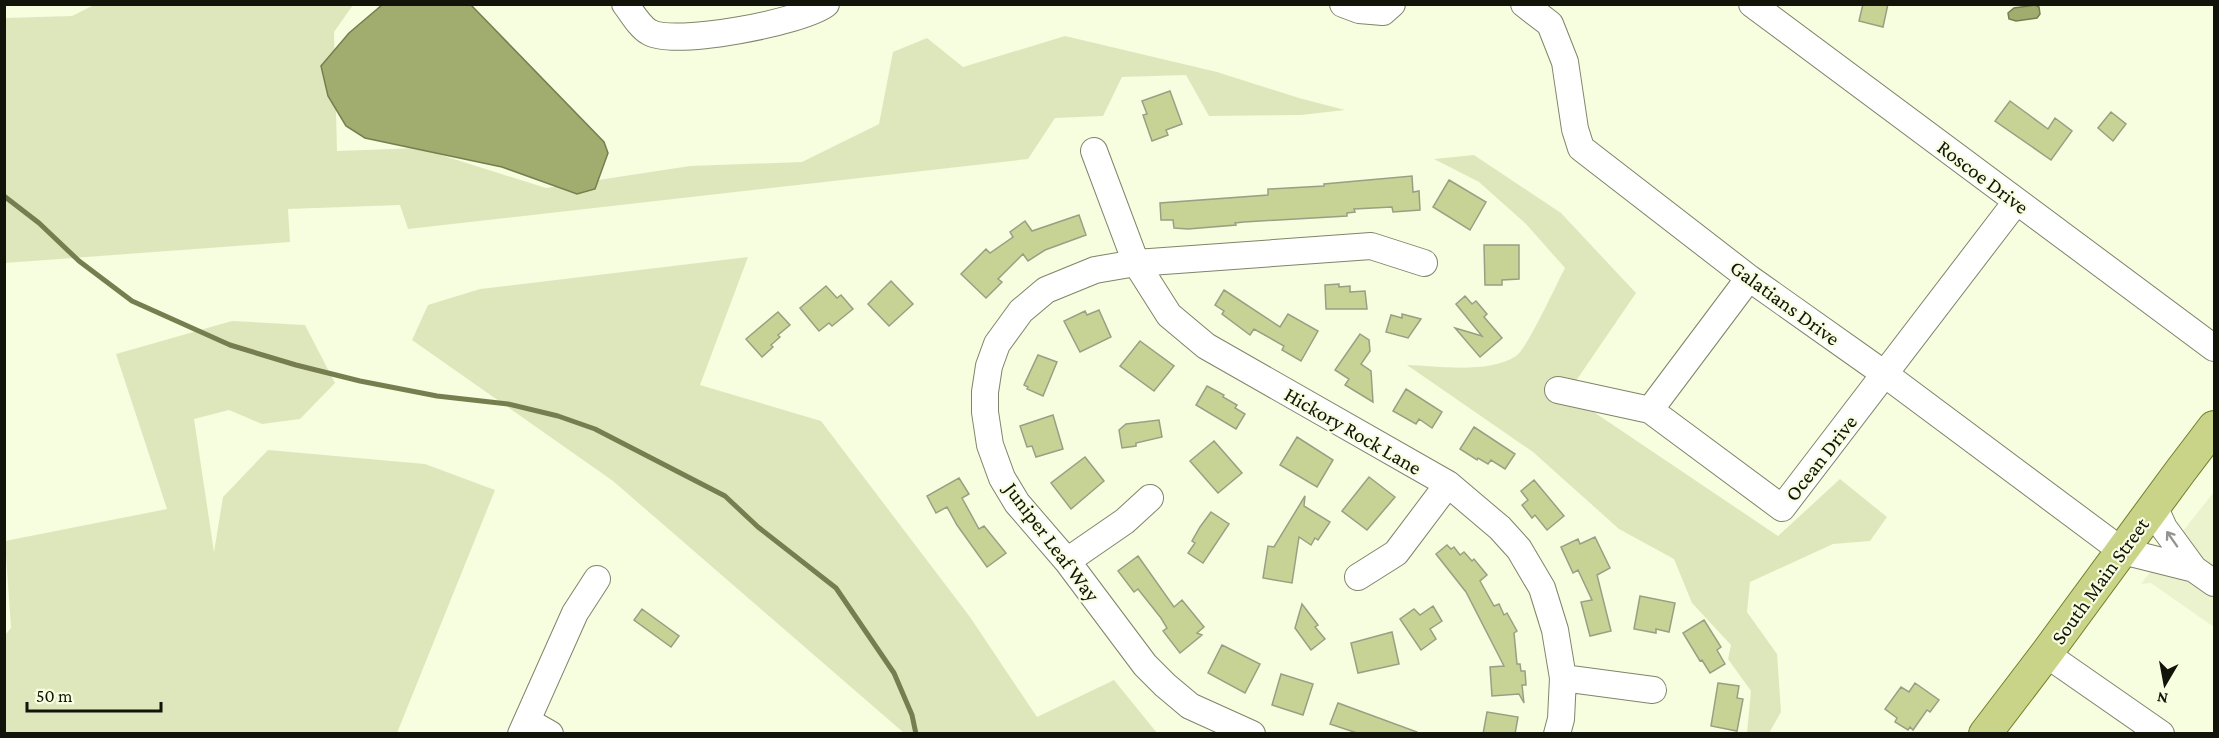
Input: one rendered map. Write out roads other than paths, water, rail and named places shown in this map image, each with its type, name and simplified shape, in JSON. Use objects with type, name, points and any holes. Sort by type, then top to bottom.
[{"type":"main road","name":"South Main Street","points":[[1985,734],[2214,427]]},
{"type":"street","points":[[625,4],[650,32],[672,38],[774,24],[826,4]]},
{"type":"street","points":[[1343,4],[1359,10],[1383,12],[1392,4]]},
{"type":"street","name":"Galatians Drive","points":[[1524,4],[1550,24],[1565,62],[1575,129],[1581,148],[1749,278],[1886,375],[2122,551]]},
{"type":"street","name":"Roscoe Drive","points":[[1752,4],[2214,348]]},
{"type":"street","name":"Hickory Rock Lane","points":[[1094,151],[1136,263],[1169,315],[1206,346],[1448,484],[1500,528],[1524,559],[1542,588],[1555,630],[1563,678],[1561,719],[1557,734]]},
{"type":"street","name":"Ocean Drive","points":[[1650,410],[1782,508],[1886,375],[2016,202]]},
{"type":"street","name":"Juniper Leaf Way","points":[[1252,734],[1190,706],[1165,685],[1145,664],[1067,561],[1017,503],[1002,478],[990,445],[985,412],[989,366],[997,344],[1021,311],[1046,290],[1095,270],[1136,263],[1371,246],[1424,263]]},
{"type":"street","points":[[1558,390],[1650,410],[1749,278]]},
{"type":"street","points":[[1358,577],[1396,553],[1448,484]]},
{"type":"street","points":[[1067,561],[1125,521],[1150,498]]},
{"type":"street","points":[[2154,506],[2164,528],[2207,572]]},
{"type":"street","points":[[2122,551],[2207,572]]},
{"type":"street","points":[[550,734],[524,727],[575,613],[597,579]]},
{"type":"street","points":[[2046,654],[2161,734]]},
{"type":"street","points":[[1563,678],[1653,690]]},
{"type":"waterway","points":[[4,196],[39,223],[79,261],[132,301],[230,345],[360,381],[437,396],[508,404],[558,416],[595,429],[725,496],[758,527],[836,588],[894,673],[912,715],[916,734]]}]
